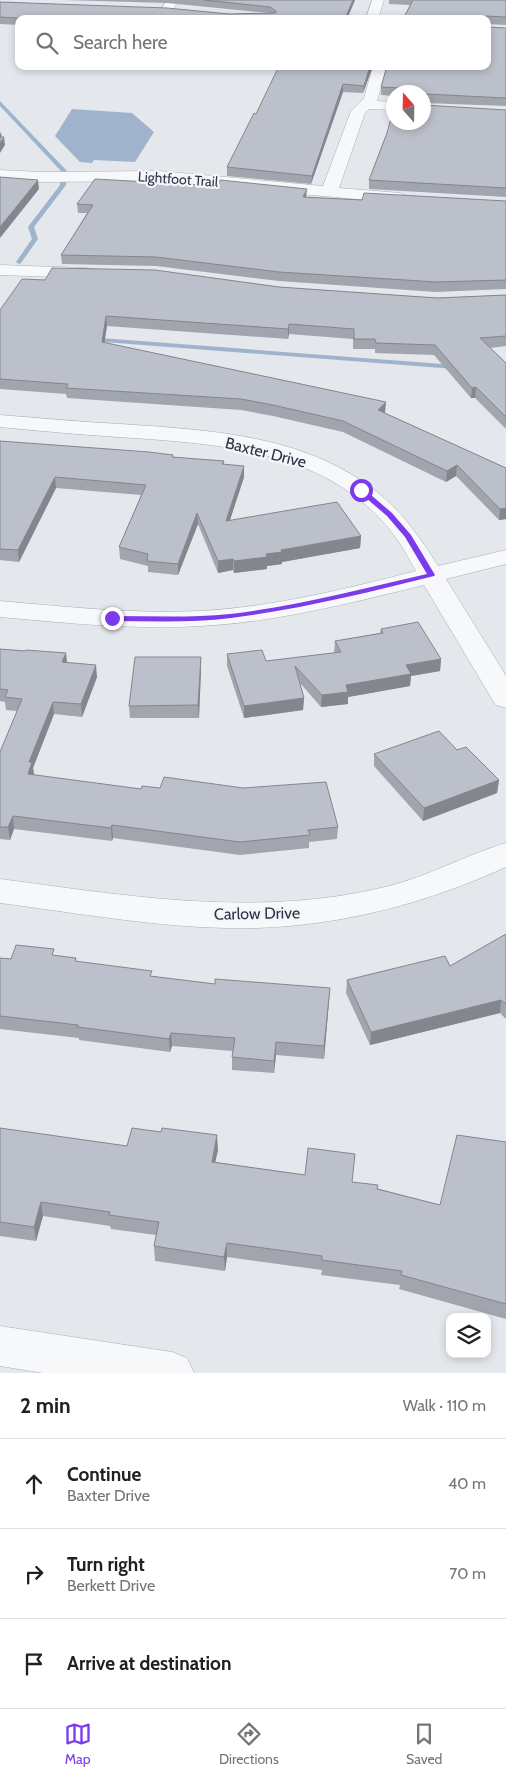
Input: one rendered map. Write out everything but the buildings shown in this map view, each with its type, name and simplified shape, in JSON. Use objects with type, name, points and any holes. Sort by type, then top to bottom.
[{"type":"street","points":[[373,15],[378,0]]},
{"type":"street","points":[[166,6],[186,10]]},
{"type":"street","points":[[330,193],[358,111],[371,100],[379,70]]},
{"type":"street","points":[[366,105],[386,106]]},
{"type":"street","name":"Lightfoot Trail","points":[[0,175],[40,177],[159,176],[330,193],[417,199]]},
{"type":"street","points":[[0,270],[105,273]]},
{"type":"street","name":"Baxter Drive","points":[[0,421],[187,436],[264,448],[299,458],[332,472],[354,486],[390,514],[408,536],[506,698]]},
{"type":"street","points":[[0,610],[112,618],[177,619],[230,616],[329,599],[506,557]]},
{"type":"street","name":"Carlow Drive","points":[[0,891],[155,910],[234,916],[297,913],[347,907],[404,894],[457,876],[506,854]]},
{"type":"street","points":[[0,1346],[172,1373]]},
{"type":"water","points":[[72,109],[132,113],[154,132],[135,162],[94,160],[92,163],[80,162],[55,136]]},
{"type":"waterway","points":[[0,103],[64,171],[63,185],[31,227],[35,239],[19,262]]},
{"type":"waterway","points":[[91,339],[455,367]]},
{"type":"route","points":[[112,618],[177,619],[230,616],[329,599],[432,575],[408,536],[390,514],[361,490]]}]
